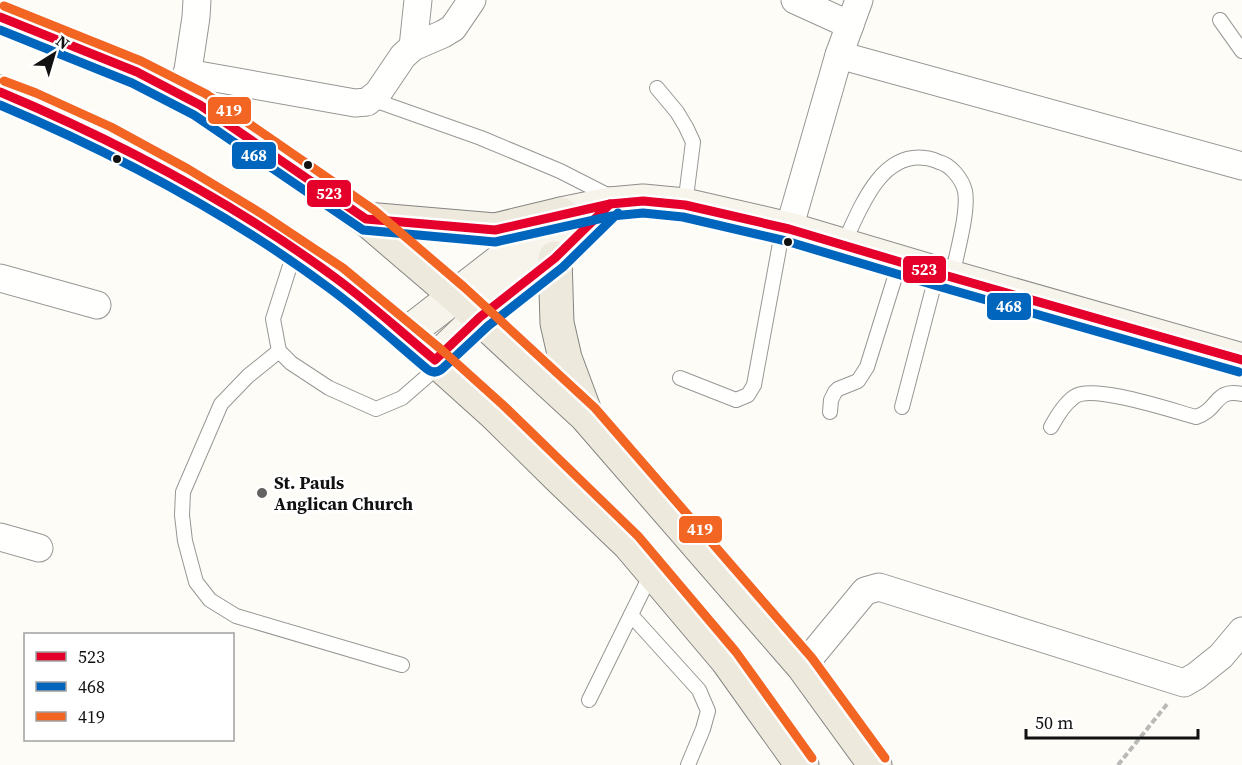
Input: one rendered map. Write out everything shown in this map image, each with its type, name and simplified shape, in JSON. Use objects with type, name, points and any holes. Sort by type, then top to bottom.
[{"type":"main road","points":[[0,17],[137,72],[186,85],[200,105],[366,219],[480,317],[586,416],[803,666],[875,765]]},
{"type":"main road","points":[[0,92],[105,138],[182,180],[255,224],[335,277],[438,362],[629,544],[727,660],[802,765]]},
{"type":"main road","points":[[366,219],[495,230],[561,214]]},
{"type":"main road","points":[[555,258],[557,323],[565,358],[586,416]]},
{"type":"street","points":[[197,0],[186,85],[355,103],[367,102],[378,93],[403,56],[413,47],[453,28],[472,0]]},
{"type":"street","points":[[413,47],[417,0]]},
{"type":"street","points":[[795,0],[850,25]]},
{"type":"street","points":[[786,228],[839,55],[860,0]]},
{"type":"street","points":[[839,55],[1242,166]]},
{"type":"street","points":[[405,335],[561,214],[616,203],[643,201],[685,205],[786,228],[1242,360]]},
{"type":"street","points":[[438,362],[480,317],[555,258],[616,203]]},
{"type":"street","points":[[0,278],[97,305]]},
{"type":"street","points":[[0,537],[39,548]]},
{"type":"street","points":[[803,666],[865,591],[879,587],[1184,683],[1221,656],[1242,631]]},
{"type":"lane","points":[[1220,20],[1242,51]]},
{"type":"lane","points":[[657,88],[677,112],[693,142],[685,205]]},
{"type":"lane","points":[[371,99],[481,138],[560,171],[616,203]]},
{"type":"lane","points":[[843,245],[868,193],[883,174],[910,158],[925,158],[943,163],[956,173],[965,189],[966,206],[902,407]]},
{"type":"lane","points":[[680,378],[736,399],[748,395],[754,384],[786,228]]},
{"type":"lane","points":[[295,250],[273,319],[279,351],[291,363],[329,388],[376,409],[402,398],[438,362]]},
{"type":"lane","points":[[830,412],[831,400],[838,388],[858,381],[867,367],[900,261]]},
{"type":"lane","points":[[279,351],[248,376],[221,404],[183,492],[182,514],[185,541],[196,582],[210,600],[236,616],[402,665]]},
{"type":"lane","points":[[1051,427],[1059,412],[1075,395],[1107,394],[1196,417],[1206,412],[1225,393],[1242,394]]},
{"type":"lane","points":[[590,700],[652,572]]},
{"type":"lane","points":[[631,615],[699,690],[708,711],[688,765]]},
{"type":"path","points":[[1119,765],[1184,683]]},
{"type":"transit line","name":"419","points":[[4,6],[141,61],[206,94],[374,210],[464,287],[595,408],[812,658],[885,758]]},
{"type":"transit line","name":"523","points":[[0,17],[137,72],[200,105],[366,219],[495,230],[610,204],[643,201],[685,205],[789,229],[1242,360]]},
{"type":"transit line","name":"468","points":[[0,30],[132,83],[194,115],[363,230],[495,242],[612,216],[643,213],[683,217],[786,241],[1239,372]]},
{"type":"transit line","name":"419","points":[[4,81],[111,127],[188,169],[262,214],[343,268],[443,351],[503,405],[638,536],[736,652],[812,758]]},
{"type":"transit line","name":"523","points":[[0,92],[132,153],[257,224],[350,289],[435,360],[480,317],[555,258],[610,204]]},
{"type":"transit line","name":"468","points":[[0,105],[86,144],[211,210],[291,261],[342,298],[433,372],[442,369],[488,326],[563,267],[618,213]]},
{"type":"place","name":"St. Pauls Anglican Church","points":[[262,493]]}]
